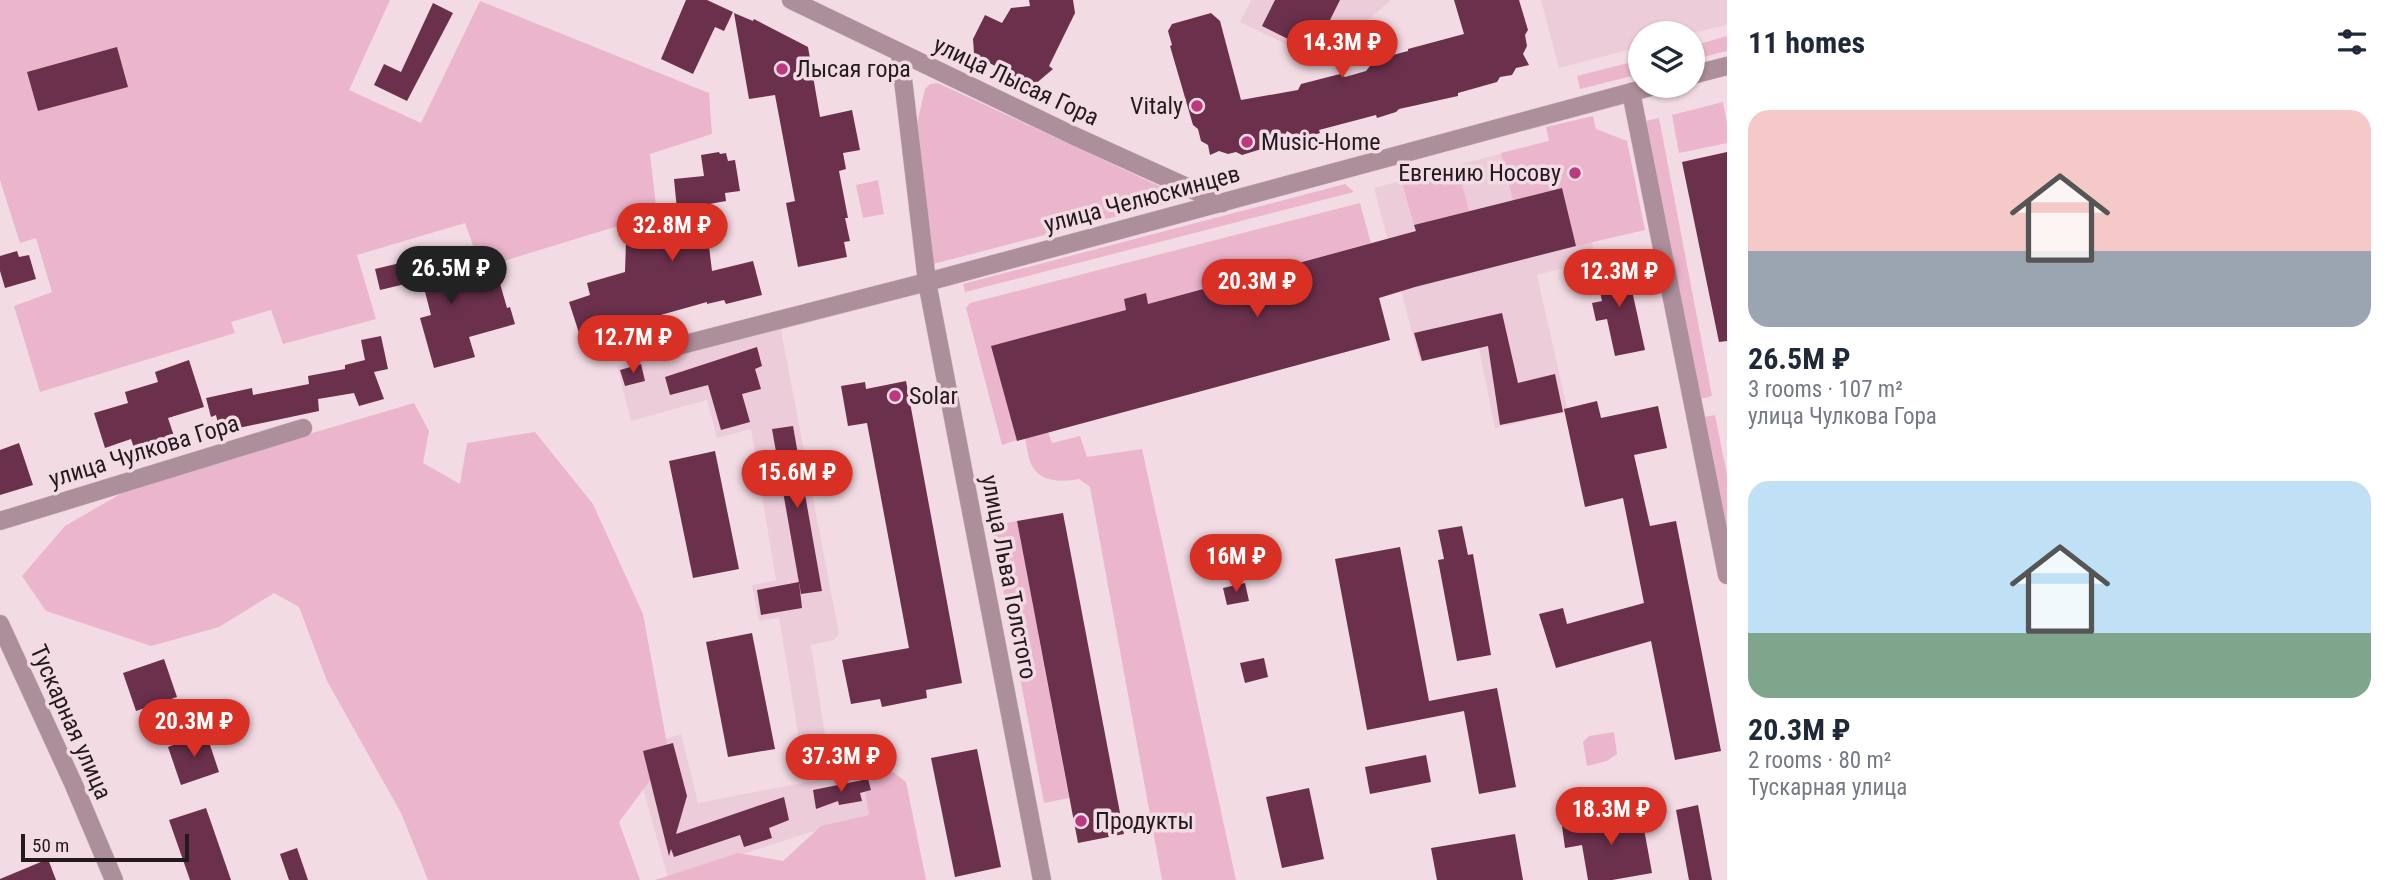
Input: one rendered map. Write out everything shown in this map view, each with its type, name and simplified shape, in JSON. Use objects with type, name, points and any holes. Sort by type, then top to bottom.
[{"type":"street","name":"улица Лысая Гора","points":[[791,0],[1072,135],[1222,202]]},
{"type":"street","name":"улица Льва Толстого","points":[[900,54],[927,282],[1042,880]]},
{"type":"street","points":[[1705,72],[1727,66]]},
{"type":"street","name":"улица Челюскинцев","points":[[927,282],[1628,93]]},
{"type":"street","points":[[1632,98],[1727,575]]},
{"type":"street","points":[[604,338],[658,351],[927,282]]},
{"type":"street","name":"улица Чулкова Гора","points":[[0,521],[303,428]]},
{"type":"street","name":"Тускарная улица","points":[[0,624],[114,880]]},
{"type":"shaded area","points":[[0,0],[390,0],[349,90],[421,123],[480,1],[709,93],[712,134],[650,154],[657,214],[481,268],[465,223],[357,255],[376,319],[283,344],[271,310],[231,322],[235,333],[40,392],[14,306],[52,292],[36,238],[20,243],[0,180]]},
{"type":"shaded area","points":[[1251,0],[1391,0],[1321,61],[1240,22]]},
{"type":"shaded area","points":[[1541,0],[1727,0],[1727,25],[1705,30],[1705,21],[1628,21],[1628,50],[1559,68]]},
{"type":"shaded area","points":[[1727,36],[1727,51],[1705,56],[1705,42]]},
{"type":"shaded area","points":[[1628,63],[1628,77],[1580,89],[1577,76]]},
{"type":"shaded area","points":[[938,83],[1172,192],[1174,198],[1172,202],[933,264],[917,124],[925,89],[930,84]]},
{"type":"shaded area","points":[[1723,102],[1727,143],[1679,153],[1672,115]]},
{"type":"shaded area","points":[[1593,116],[1596,129],[1627,141],[1645,230],[1576,246],[1562,188],[1513,200],[1501,153],[1549,141],[1546,127]]},
{"type":"shaded area","points":[[1659,118],[1712,396],[1701,399],[1646,121]]},
{"type":"shaded area","points":[[1566,136],[1596,259],[1537,275],[1568,412],[1495,428],[1479,348],[1420,362],[1374,188]]},
{"type":"shaded area","points":[[1457,165],[1469,211],[1414,225],[1402,183],[1404,179]]},
{"type":"shaded area","points":[[878,180],[884,214],[863,218],[856,185]]},
{"type":"shaded area","points":[[1345,184],[1354,192],[965,292],[963,284]]},
{"type":"shaded area","points":[[1360,203],[1371,243],[1148,304],[1145,293],[1124,299],[1126,310],[992,346],[1017,440],[1002,445],[966,308],[970,303]]},
{"type":"shaded area","points":[[780,325],[839,634],[834,640],[811,645],[825,735],[799,739],[779,618],[759,621],[752,585],[776,580],[751,429],[717,438],[707,400],[631,421],[617,366]]},
{"type":"shaded area","points":[[414,403],[429,431],[423,463],[460,484],[467,443],[535,432],[593,504],[643,614],[669,755],[619,822],[640,880],[428,880],[401,813],[327,681],[299,607],[274,593],[219,627],[151,646],[46,611],[22,576],[65,526],[136,485]]},
{"type":"shaded area","points":[[1715,415],[1727,475],[1727,528],[1704,417]]},
{"type":"shaded area","points":[[1048,432],[1052,443],[1080,436],[1087,457],[1142,449],[1236,880],[1162,880],[1090,487],[1079,479],[1053,480],[1036,472],[1025,438]]},
{"type":"shaded area","points":[[1017,521],[1069,798],[1044,803],[991,526]]},
{"type":"shaded area","points":[[1614,732],[1617,754],[1607,761],[1587,766],[1583,742],[1589,736]]},
{"type":"shaded area","points":[[681,734],[698,803],[870,770],[879,820],[811,832],[668,878],[632,749]]},
{"type":"shaded area","points":[[893,772],[906,782],[926,880],[655,880],[738,853],[783,861],[821,826],[869,815],[864,783],[871,776]]},
{"type":"building","points":[[686,0],[707,0],[733,12],[724,31],[715,27],[693,74],[661,59]]},
{"type":"building","points":[[1029,0],[1073,0],[1075,13],[1049,66],[1053,69],[1033,86],[978,57],[974,53],[973,39],[985,15],[1002,23],[1011,8],[1030,6]]},
{"type":"building","points":[[1275,0],[1340,0],[1314,52],[1262,26]]},
{"type":"building","points":[[1454,0],[1519,0],[1528,30],[1525,35],[1527,46],[1523,54],[1529,65],[1516,68],[1512,75],[1500,77],[1497,82],[1458,93],[1458,96],[1399,109],[1377,118],[1376,115],[1319,130],[1320,133],[1300,139],[1287,131],[1281,143],[1242,155],[1219,151],[1210,155],[1208,145],[1201,141],[1198,129],[1193,125],[1170,46],[1172,45],[1168,31],[1172,24],[1211,13],[1220,21],[1241,100],[1298,90],[1301,84],[1340,74],[1345,77],[1366,71],[1370,66],[1384,62],[1389,56],[1464,34]]},
{"type":"building","points":[[433,3],[453,13],[407,101],[374,85],[384,64],[401,72]]},
{"type":"building","points":[[734,13],[753,21],[754,19],[808,47],[820,117],[852,110],[860,150],[843,153],[846,169],[839,171],[848,218],[845,218],[850,241],[844,242],[847,257],[798,267],[786,203],[795,201],[775,95],[749,99]]},
{"type":"building","points":[[117,47],[128,87],[38,111],[27,72]]},
{"type":"building","points":[[1727,152],[1727,341],[1719,342],[1682,162]]},
{"type":"building","points":[[726,153],[728,161],[735,160],[740,191],[725,193],[726,201],[704,205],[712,271],[753,261],[762,295],[726,304],[724,300],[707,302],[609,328],[601,327],[595,332],[580,336],[569,302],[590,295],[587,283],[625,272],[626,242],[677,243],[675,230],[679,230],[674,179],[704,176],[701,155]]},
{"type":"building","points":[[1562,188],[1576,246],[1379,298],[1390,340],[1017,441],[991,346],[1126,310],[1124,299],[1146,293],[1148,304],[1416,231],[1414,225]]},
{"type":"building","points":[[17,251],[19,257],[29,255],[36,279],[5,288],[0,271],[0,256]]},
{"type":"building","points":[[442,253],[446,271],[470,264],[476,286],[499,280],[515,324],[469,337],[475,357],[434,368],[420,318],[431,315],[422,280],[380,290],[375,269]]},
{"type":"building","points":[[1626,263],[1645,350],[1615,356],[1607,319],[1596,321],[1592,303],[1602,301],[1595,269]]},
{"type":"building","points":[[1502,313],[1518,383],[1555,374],[1563,412],[1500,425],[1488,346],[1422,361],[1414,333]]},
{"type":"building","points":[[381,336],[388,369],[374,372],[384,399],[359,406],[354,393],[318,399],[319,411],[220,432],[216,415],[211,417],[206,398],[252,388],[253,395],[309,384],[308,376],[345,369],[345,365],[365,360],[361,340]]},
{"type":"building","points":[[757,347],[762,366],[755,369],[761,389],[742,394],[750,422],[721,430],[708,385],[670,395],[665,377]]},
{"type":"building","points":[[189,360],[204,407],[168,418],[177,445],[137,457],[131,439],[105,448],[94,413],[128,403],[125,392],[158,382],[155,372]]},
{"type":"building","points":[[641,364],[645,381],[625,386],[620,370]]},
{"type":"building","points":[[906,381],[962,683],[926,690],[927,698],[882,707],[880,699],[851,704],[842,660],[909,648],[867,423],[848,426],[841,386],[865,382],[866,389]]},
{"type":"building","points":[[1597,401],[1601,418],[1658,406],[1667,448],[1634,455],[1650,526],[1676,521],[1721,751],[1675,760],[1651,641],[1556,668],[1539,614],[1563,608],[1567,624],[1644,603],[1623,498],[1585,507],[1564,409]]},
{"type":"building","points":[[793,426],[822,591],[801,594],[772,429]]},
{"type":"building","points":[[19,443],[33,485],[0,495],[0,450]]},
{"type":"building","points":[[715,451],[739,569],[693,578],[669,461]]},
{"type":"building","points":[[1063,513],[1124,834],[1078,843],[1017,521]]},
{"type":"building","points":[[1462,526],[1468,555],[1473,554],[1491,655],[1457,661],[1438,560],[1444,559],[1438,530]]},
{"type":"building","points":[[1400,547],[1429,701],[1497,688],[1516,787],[1479,794],[1464,711],[1367,730],[1335,559]]},
{"type":"building","points":[[799,582],[802,608],[761,615],[757,590]]},
{"type":"building","points":[[1245,583],[1249,601],[1227,605],[1223,588]]},
{"type":"building","points":[[752,633],[775,749],[728,757],[706,642]]},
{"type":"building","points":[[1264,658],[1268,677],[1245,683],[1240,663]]},
{"type":"building","points":[[164,659],[177,697],[136,711],[123,673]]},
{"type":"building","points":[[206,733],[219,772],[181,785],[168,747]]},
{"type":"building","points":[[673,743],[687,796],[676,834],[784,797],[789,820],[769,828],[772,838],[744,847],[740,835],[674,857],[671,849],[669,856],[643,751]]},
{"type":"building","points":[[977,749],[1001,867],[955,877],[931,758]]},
{"type":"building","points":[[1426,755],[1431,782],[1370,794],[1365,767]]},
{"type":"building","points":[[868,779],[871,790],[860,793],[862,801],[839,805],[838,801],[816,809],[813,790]]},
{"type":"building","points":[[1309,788],[1324,859],[1282,868],[1266,797]]},
{"type":"building","points":[[1698,805],[1712,880],[1689,880],[1676,810]]},
{"type":"building","points":[[206,808],[231,880],[190,880],[169,820]]},
{"type":"building","points":[[1641,812],[1652,873],[1612,880],[1588,880],[1582,845],[1565,848],[1562,826]]},
{"type":"building","points":[[1515,834],[1523,880],[1437,880],[1431,848]]},
{"type":"building","points":[[297,848],[308,880],[289,880],[280,854]]},
{"type":"building","points":[[48,859],[56,880],[0,880],[0,879]]},
{"type":"place","name":"Лысая гора","points":[[782,69]]},
{"type":"place","name":"Vitaly","points":[[1197,106]]},
{"type":"place","name":"Music-Home","points":[[1247,142]]},
{"type":"place","name":"Евгению Носову","points":[[1575,173]]},
{"type":"place","name":"Solar","points":[[895,396]]},
{"type":"place","name":"Продукты","points":[[1081,821]]}]
